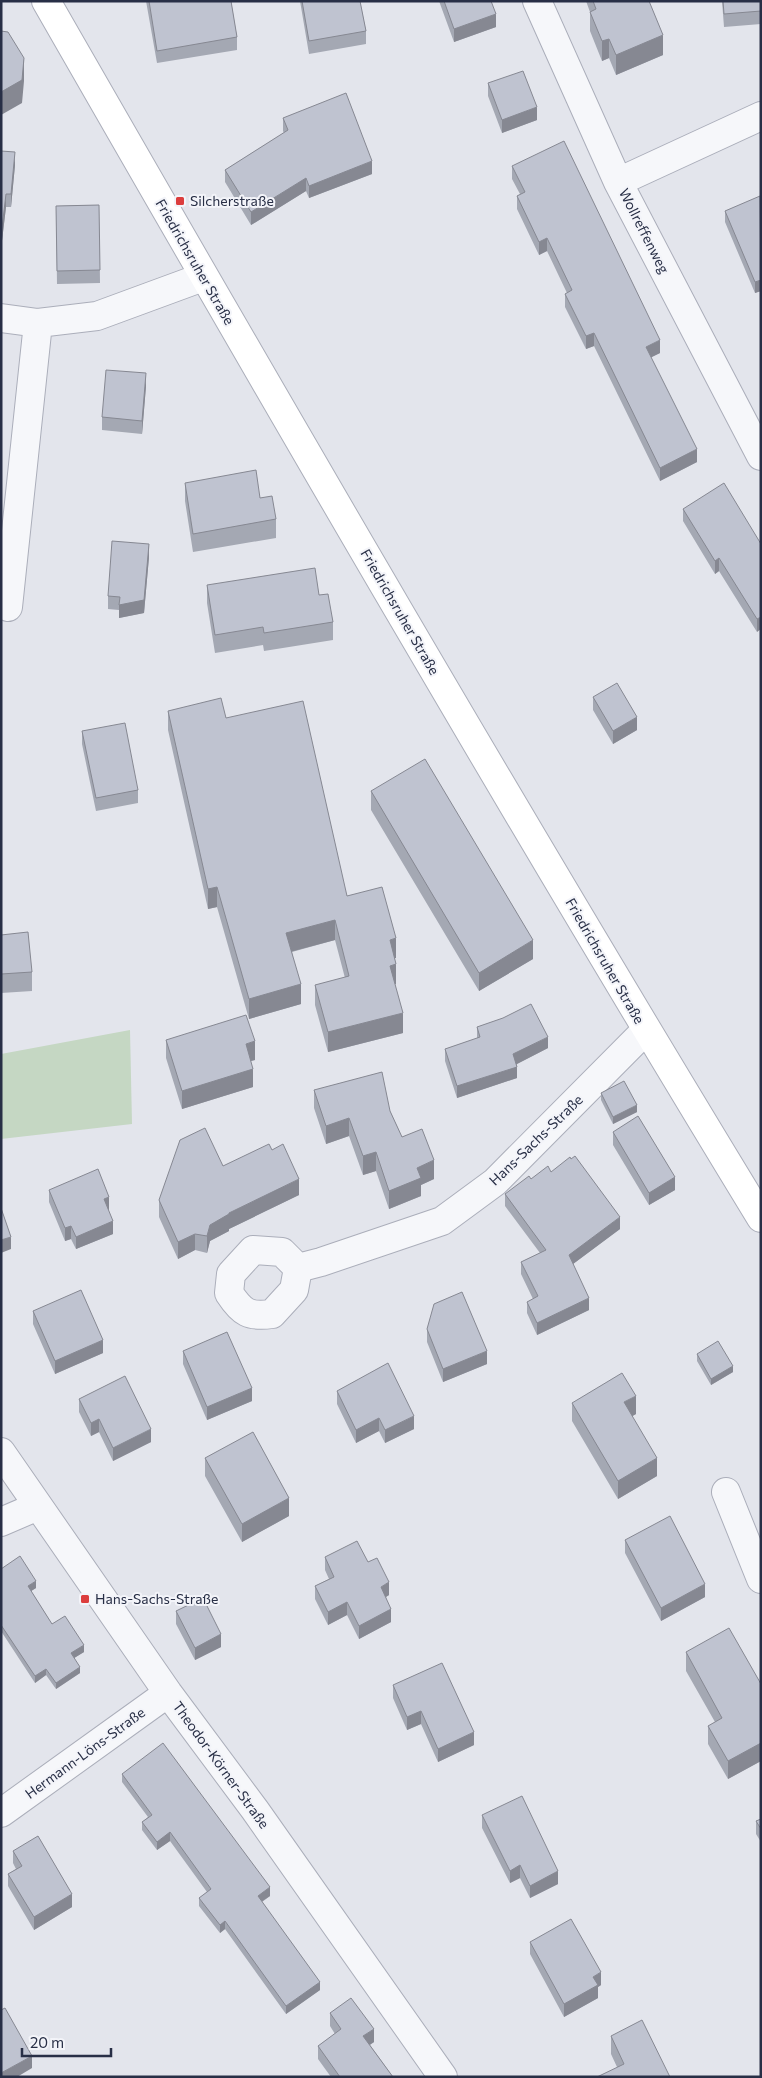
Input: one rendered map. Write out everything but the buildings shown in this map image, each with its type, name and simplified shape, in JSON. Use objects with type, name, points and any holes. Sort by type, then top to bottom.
[{"type":"main road","name":"Friedrichsruher Straße","points":[[46,1],[203,277],[646,1030],[761,1218]]},
{"type":"street","name":"Wollreffenweg","points":[[537,1],[618,182],[761,456]]},
{"type":"street","points":[[618,182],[761,116]]},
{"type":"street","points":[[1,318],[38,323],[97,316],[203,277]]},
{"type":"street","points":[[8,607],[38,323]]},
{"type":"street","name":"Hans-Sachs-Straße","points":[[298,1268],[442,1221],[495,1182],[646,1030]]},
{"type":"street","name":"Theodor-Körner-Straße","points":[[1,1452],[168,1693],[256,1810],[443,2077]]},
{"type":"street","points":[[726,1492],[761,1579]]},
{"type":"street","points":[[1,1522],[38,1506]]},
{"type":"street","name":"Hermann-Löns-Straße","points":[[1,1814],[168,1693]]},
{"type":"green space","points":[[130,1030],[132,1124],[1,1139],[1,1054]]},
{"type":"place","name":"Silcherstraße","points":[[180,201]]},
{"type":"place","name":"Hans-Sachs-Straße","points":[[85,1599]]}]
